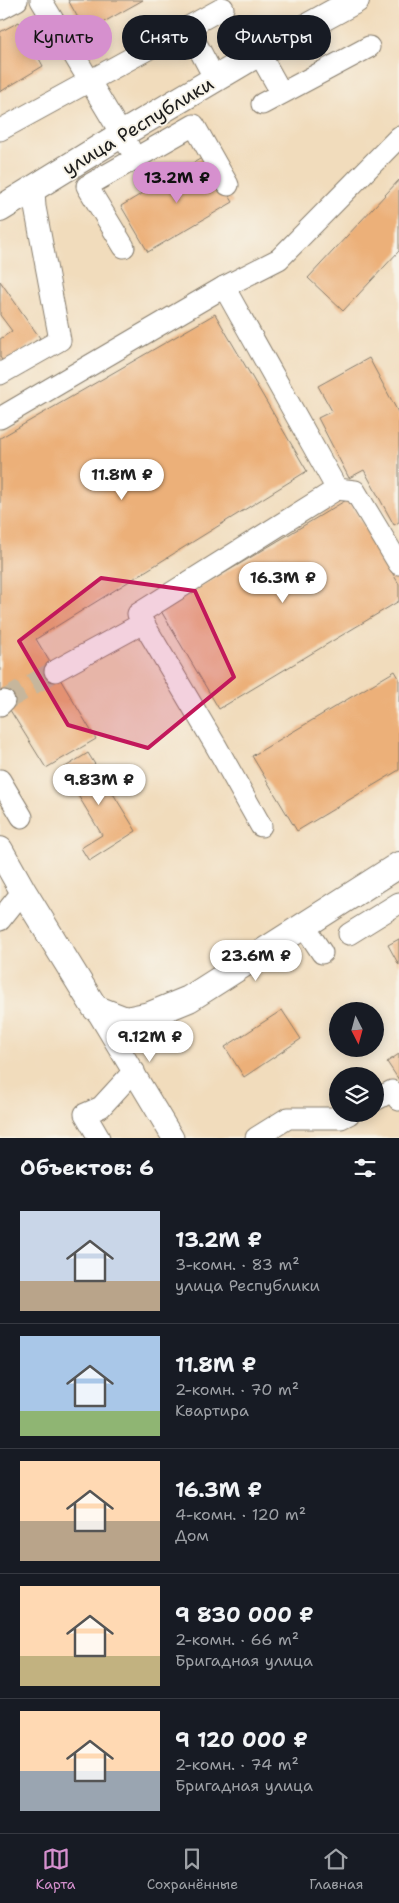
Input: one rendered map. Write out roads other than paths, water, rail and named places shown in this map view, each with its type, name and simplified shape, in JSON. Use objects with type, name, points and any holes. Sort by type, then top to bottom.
[{"type":"main road","name":"улица Республики","points":[[329,15],[356,0]]},
{"type":"main road","name":"улица Республики","points":[[0,209],[248,60]]},
{"type":"main road","points":[[4,864],[23,891],[95,1008],[126,1020],[150,1015],[189,999],[304,926],[395,877]]},
{"type":"street","points":[[0,9],[17,0]]},
{"type":"street","points":[[41,0],[135,158]]},
{"type":"street","points":[[207,17],[223,8]]},
{"type":"street","points":[[262,104],[281,92],[369,47]]},
{"type":"street","points":[[0,130],[130,60]]},
{"type":"street","points":[[205,60],[215,79]]},
{"type":"street","points":[[264,60],[281,92]]},
{"type":"street","points":[[124,247],[86,186],[194,125],[228,184]]},
{"type":"street","points":[[0,418],[224,287],[279,259],[399,137]]},
{"type":"street","points":[[0,374],[60,340],[35,207],[34,190]]},
{"type":"street","points":[[224,287],[337,489]]},
{"type":"street","points":[[261,826],[138,614],[337,489],[355,491],[399,564]]},
{"type":"street","points":[[55,671],[143,623]]},
{"type":"street","points":[[0,780],[22,817]]},
{"type":"street","points":[[0,920],[23,891]]},
{"type":"street","points":[[349,934],[399,903]]},
{"type":"street","points":[[304,926],[322,953]]},
{"type":"street","points":[[95,1008],[173,1138]]},
{"type":"street","points":[[99,1138],[85,1114],[101,1107],[134,1071]]},
{"type":"street","points":[[384,1095],[392,1091],[399,1100]]},
{"type":"street","points":[[256,1138],[288,1118],[329,1118]]},
{"type":"tunnel","points":[[4,701],[55,671]]}]
